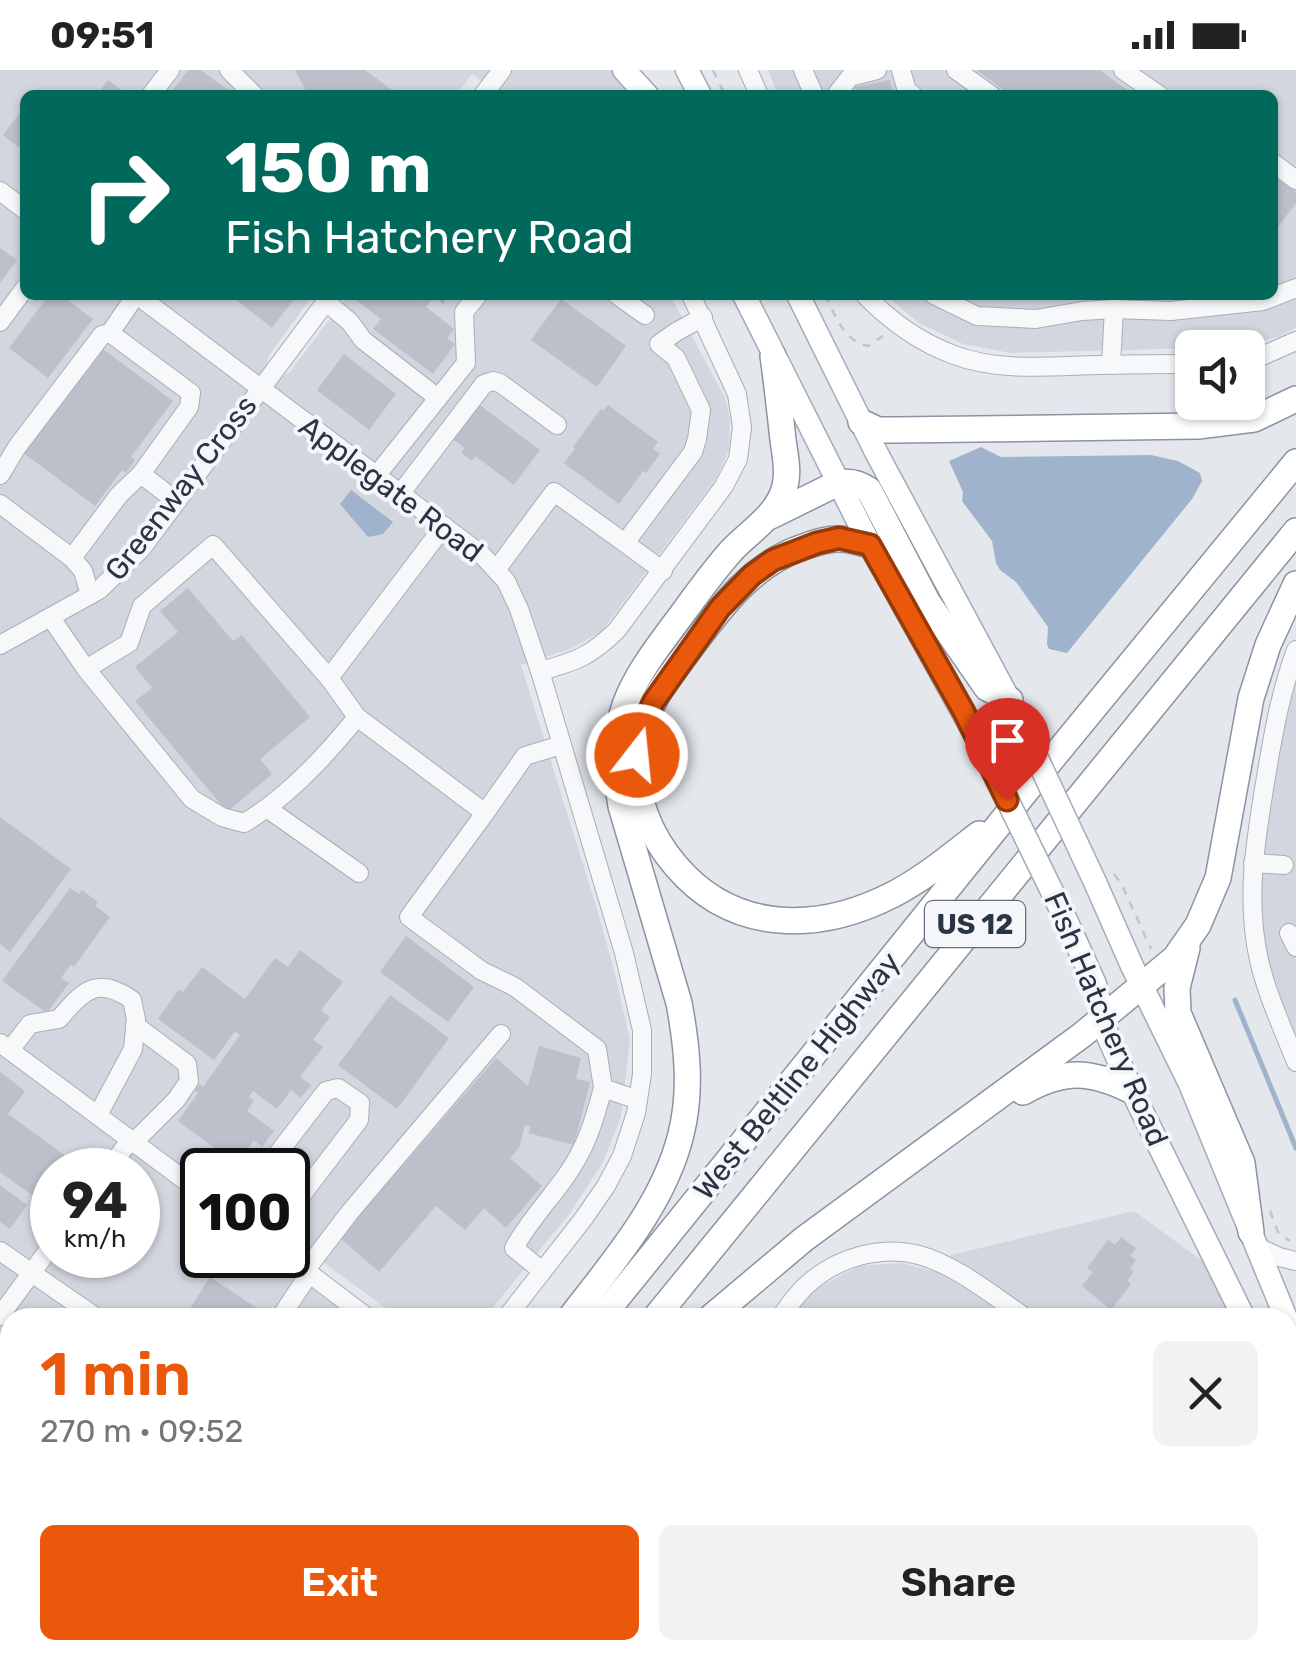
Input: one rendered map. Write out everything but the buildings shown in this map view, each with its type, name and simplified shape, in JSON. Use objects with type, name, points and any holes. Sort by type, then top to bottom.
[{"type":"highway","points":[[577,1308],[647,1213],[678,1144],[688,1071],[679,1003],[621,806],[615,749],[619,724],[640,670],[722,561],[780,500],[786,485],[786,460],[773,356]]},
{"type":"highway","points":[[861,422],[878,430],[1198,426],[1254,418],[1296,399]]},
{"type":"highway","name":"West Beltline Highway","points":[[609,1308],[1296,462]]},
{"type":"highway","points":[[766,519],[838,483],[860,484],[870,490],[928,603],[987,688],[1011,702]]},
{"type":"highway","name":"West Beltline Highway","points":[[663,1308],[1296,531]]},
{"type":"highway","points":[[870,545],[839,538],[805,546],[773,560],[733,594],[676,668],[642,726],[637,755],[638,786],[656,838],[690,882],[712,898],[757,917],[801,922],[830,918],[890,896],[1011,810]]},
{"type":"highway","points":[[1254,1239],[1242,1164],[1178,1013],[1176,994],[1188,946],[1218,878],[1252,698],[1275,628],[1296,584]]},
{"type":"highway","points":[[722,1308],[804,1239],[1082,1035],[1176,958],[1198,925]]},
{"type":"highway","points":[[896,1172],[1048,1079],[1085,1074],[1132,1091]]},
{"type":"main road","points":[[624,70],[643,90]]},
{"type":"main road","name":"Fish Hatchery Road","points":[[746,300],[870,545],[978,740],[1066,920],[1095,984],[1107,1034],[1132,1091],[1239,1308]]},
{"type":"main road","name":"Fish Hatchery Road","points":[[800,300],[1101,874],[1141,985],[1190,1084],[1282,1308]]},
{"type":"street","points":[[155,90],[170,70]]},
{"type":"street","points":[[229,70],[249,90]]},
{"type":"street","points":[[487,90],[502,70]]},
{"type":"street","points":[[840,90],[850,77],[878,70]]},
{"type":"street","points":[[956,70],[983,90]]},
{"type":"street","points":[[1124,70],[1152,90]]},
{"type":"street","points":[[0,191],[20,206]]},
{"type":"street","points":[[0,322],[20,295]]},
{"type":"street","points":[[0,474],[102,335],[110,332],[133,300]]},
{"type":"street","name":"Applegate Road","points":[[144,300],[482,556],[506,581],[519,610],[624,953],[642,1030],[642,1074],[622,1156],[606,1186],[514,1308]]},
{"type":"street","name":"Greenway Cross","points":[[0,646],[109,582],[140,548],[327,300]]},
{"type":"street","points":[[330,300],[363,340],[438,398]]},
{"type":"street","points":[[376,476],[466,363],[464,312],[474,300]]},
{"type":"street","points":[[623,300],[645,316]]},
{"type":"street","points":[[540,671],[571,663],[598,649],[617,630],[724,486],[738,459],[742,427],[737,394],[694,300]]},
{"type":"street","points":[[870,300],[911,334],[955,356],[998,364],[1042,366],[1175,364]]},
{"type":"street","points":[[944,300],[977,316],[1036,320],[1087,303],[1171,311],[1266,300]]},
{"type":"street","points":[[1111,364],[1114,308]]},
{"type":"street","points":[[625,543],[693,452],[700,410],[676,358],[659,344],[703,318]]},
{"type":"street","points":[[72,558],[119,494],[141,474],[189,407],[191,393],[110,332]]},
{"type":"street","points":[[1265,355],[1296,341]]},
{"type":"street","points":[[400,494],[484,384],[500,383],[557,425]]},
{"type":"street","points":[[141,474],[176,501]]},
{"type":"street","points":[[496,570],[554,492],[663,570]]},
{"type":"street","points":[[0,504],[72,558],[83,571],[90,595]]},
{"type":"street","points":[[329,678],[444,526]]},
{"type":"street","points":[[86,669],[130,643],[142,606],[213,545],[329,678],[357,717],[485,813]]},
{"type":"street","points":[[50,618],[86,669],[192,799],[222,817],[244,823],[268,808],[331,748],[357,717]]},
{"type":"street","points":[[1296,650],[1275,729],[1251,890],[1259,962],[1288,1013],[1296,1062]]},
{"type":"street","points":[[542,1271],[514,1248],[582,1152],[602,1088],[598,1049],[409,917],[526,756],[561,745]]},
{"type":"street","points":[[268,808],[359,874]]},
{"type":"street","points":[[1253,862],[1284,866]]},
{"type":"street","points":[[98,1115],[133,1049],[135,1025],[132,1000],[117,989],[96,987],[78,996],[59,1020],[30,1024],[5,1046],[180,1177]]},
{"type":"street","points":[[126,1148],[176,1100],[189,1081],[187,1064],[135,1025]]},
{"type":"street","points":[[310,1269],[350,1212],[501,1034]]},
{"type":"street","points":[[283,1148],[326,1091],[338,1088],[360,1103],[359,1120],[310,1184]]},
{"type":"street","points":[[602,1088],[638,1100]]},
{"type":"street","points":[[1254,1239],[1280,1258],[1296,1261]]},
{"type":"street","points":[[0,1251],[30,1272]]},
{"type":"street","points":[[788,1308],[809,1282],[830,1267],[880,1252],[920,1255],[945,1265],[1011,1308]]},
{"type":"street","points":[[3,1308],[30,1275]]},
{"type":"street","points":[[39,1278],[83,1308]]},
{"type":"street","points":[[286,1308],[304,1278],[338,1308]]},
{"type":"path","points":[[828,300],[844,333],[855,343],[868,346],[887,331]]},
{"type":"path","points":[[1101,874],[1122,885],[1151,949]]},
{"type":"shaded area","points":[[0,70],[618,70],[628,90],[495,90],[472,74],[460,90],[20,90],[20,300],[309,300],[269,355],[261,388],[290,372],[344,300],[673,300],[725,398],[730,419],[729,450],[717,477],[601,632],[570,649],[521,665],[596,906],[630,1040],[621,1117],[603,1162],[570,1213],[492,1308],[386,1308],[310,1253],[310,1148],[180,1148],[180,1278],[298,1278],[339,1308],[0,1308]]},
{"type":"shaded area","points":[[768,70],[1296,70],[1296,327],[1265,340],[1265,330],[1175,330],[1175,349],[1011,353],[963,344],[919,323],[891,300],[1278,300],[1278,90],[776,90]]},
{"type":"shaded area","points":[[1296,650],[1296,1062],[1269,990],[1251,890]]},
{"type":"shaded area","points":[[1134,1211],[1223,1276],[1239,1308],[787,1308],[792,1301],[859,1266],[901,1263],[938,1272],[951,1255]]},
{"type":"water","points":[[981,447],[1001,457],[1151,455],[1178,461],[1200,473],[1202,481],[1192,499],[1067,653],[1049,649],[1048,627],[1016,582],[1000,570],[992,541],[962,501],[963,492],[949,461]]},
{"type":"water","points":[[351,490],[393,522],[383,534],[368,537],[340,504]]},
{"type":"waterway","points":[[1235,1000],[1296,1148]]},
{"type":"route","points":[[637,755],[642,726],[654,701],[733,594],[773,560],[839,538],[870,545],[964,712],[1007,800]]}]
